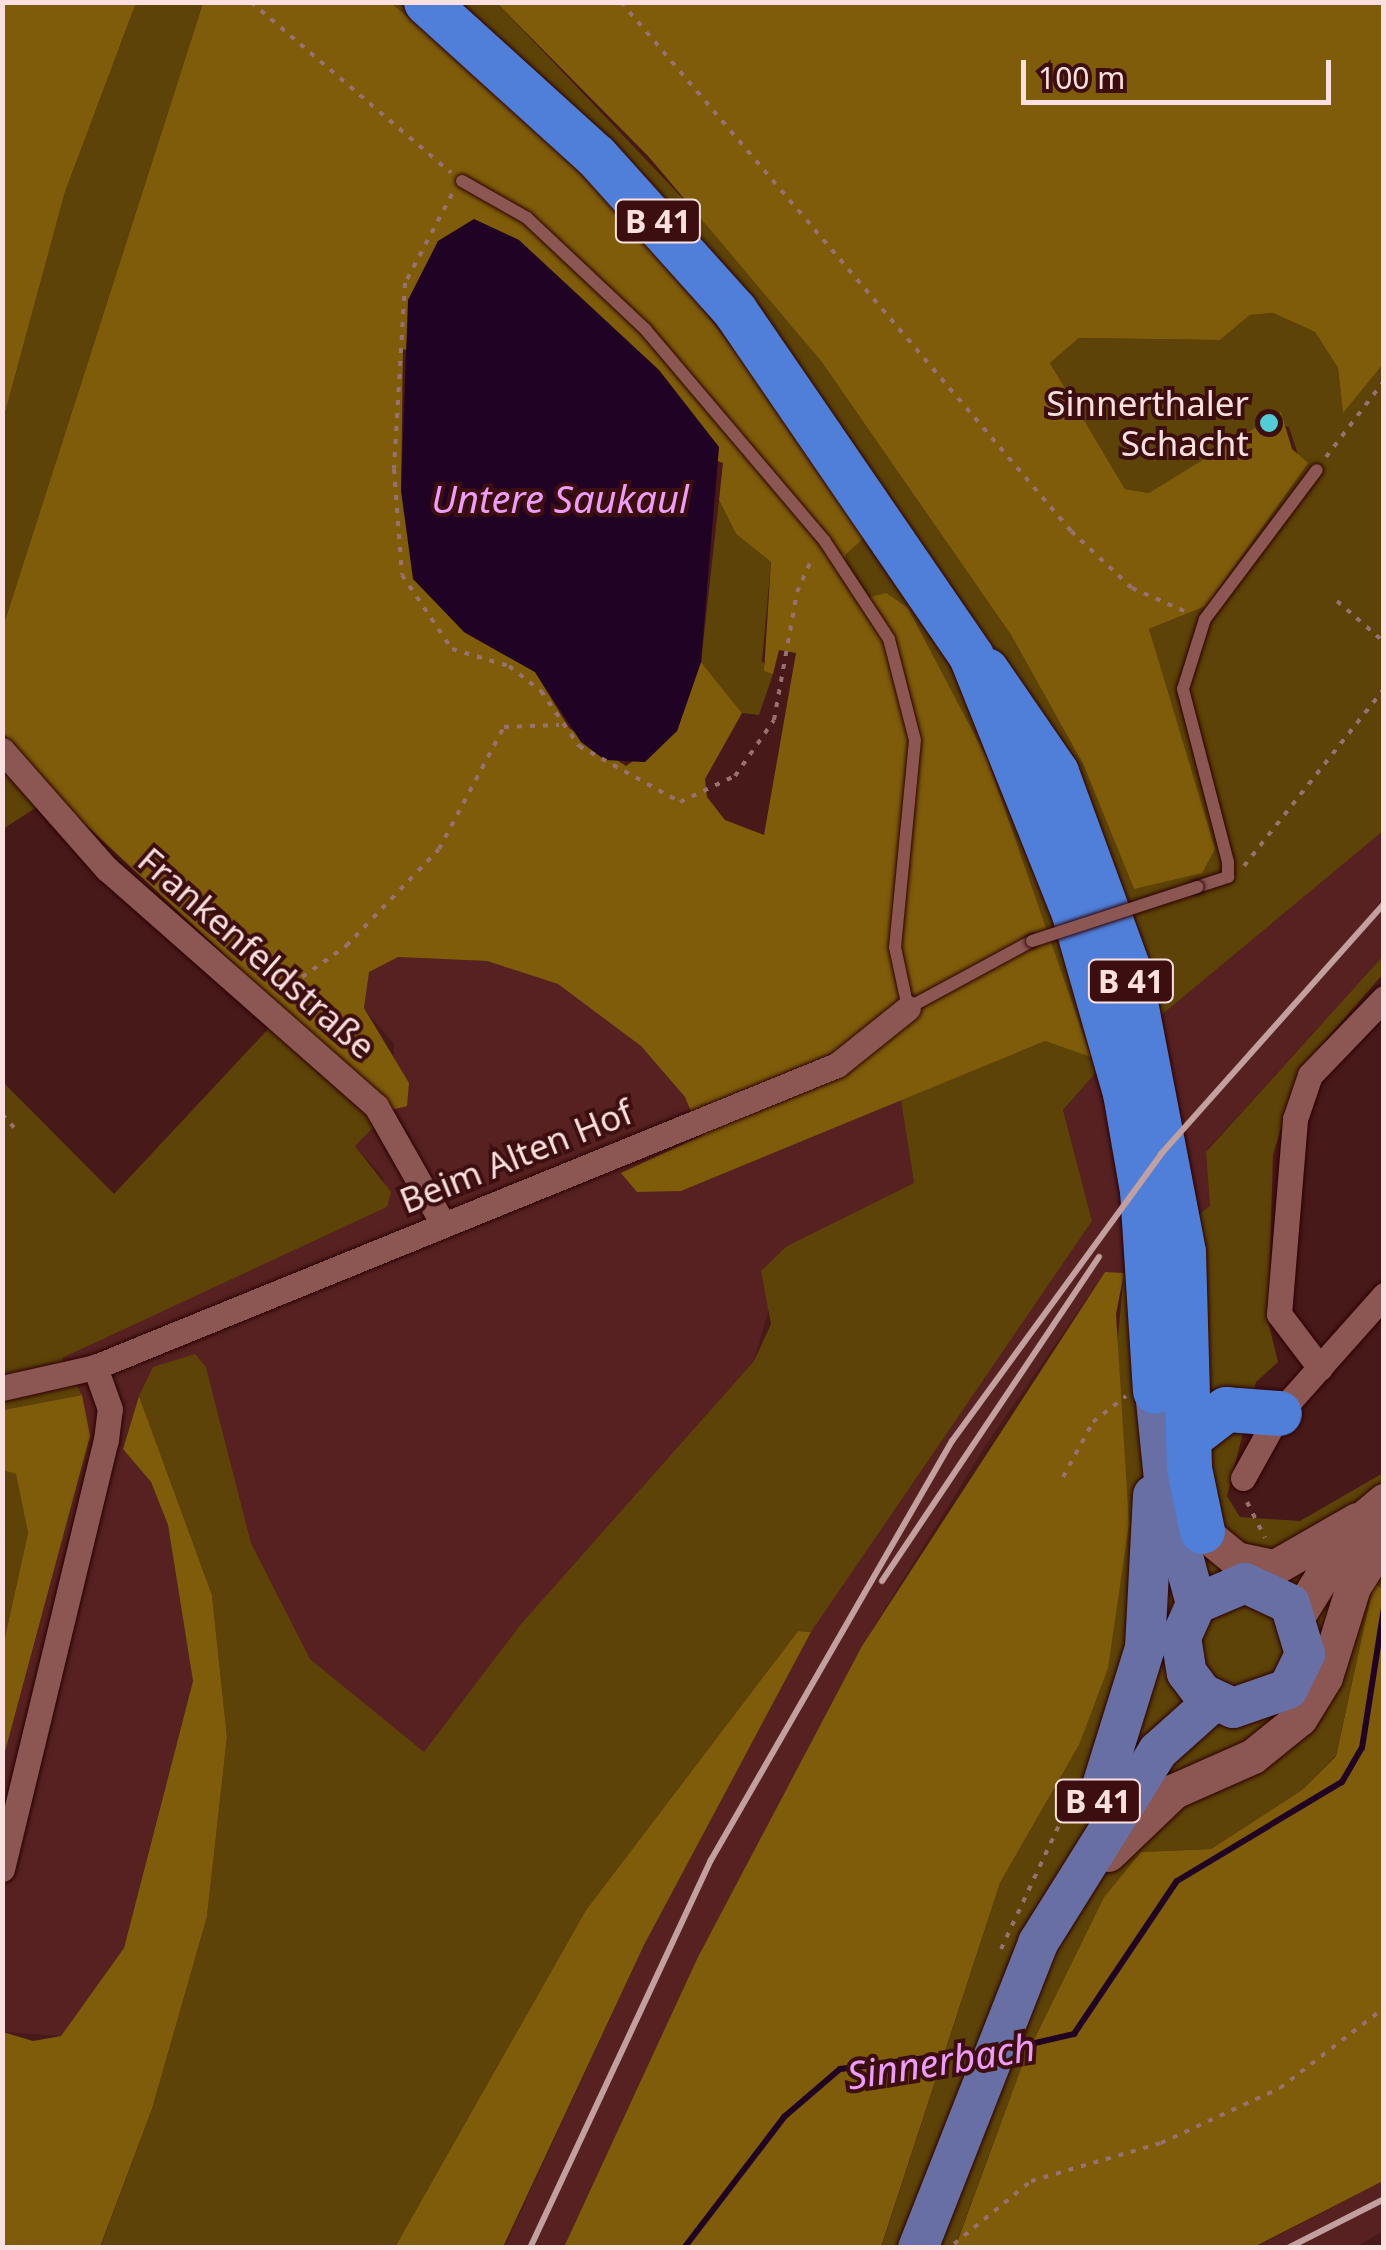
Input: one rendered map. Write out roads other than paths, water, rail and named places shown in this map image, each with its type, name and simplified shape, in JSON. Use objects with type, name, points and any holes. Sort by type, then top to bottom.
[{"type":"highway","name":"B 41","points":[[426,2],[596,156],[735,311],[971,656],[1014,699],[1056,772],[1129,972],[1172,1173],[1172,1384],[1188,1438],[1202,1530]]},
{"type":"highway","points":[[1172,1384],[1226,1409],[1279,1413]]},
{"type":"highway","points":[[1188,1438],[1226,1409]]},
{"type":"main road","name":"B 41","points":[[1172,1384],[1166,1490],[1196,1604]]},
{"type":"main road","name":"B 41","points":[[1097,1802],[1145,1648],[1172,1384]]},
{"type":"main road","points":[[1271,1596],[1306,1654],[1288,1689],[1253,1708],[1200,1687],[1181,1637],[1196,1604],[1271,1596],[1322,1578],[1377,1522]]},
{"type":"main road","points":[[1202,1530],[1236,1559],[1276,1567],[1377,1522]]},
{"type":"main road","points":[[1065,1904],[1144,1814],[1253,1756],[1300,1718],[1326,1677],[1377,1522]]},
{"type":"main road","name":"B 41","points":[[1202,1530],[1222,1569],[1271,1596]]},
{"type":"main road","name":"B 41","points":[[919,2245],[1038,1943],[1056,1873],[1097,1802],[1200,1687]]},
{"type":"main road","name":"B 41","points":[[1038,1943],[1200,1687]]},
{"type":"street","name":"Frankenfeldstraße","points":[[2,750],[107,869],[265,1003],[376,1106],[444,1224]]},
{"type":"street","points":[[1320,1368],[1279,1314],[1294,1119],[1310,1075],[1384,998]]},
{"type":"street","name":"Beim Alten Hof","points":[[2,1388],[95,1366],[838,1065],[908,1008]]},
{"type":"street","points":[[1244,1478],[1279,1413],[1384,1294]]},
{"type":"street","points":[[2,1869],[106,1440],[110,1409],[95,1366]]},
{"type":"lane","points":[[462,181],[527,218],[645,329],[864,592],[906,686],[915,794],[895,946],[908,1008]]},
{"type":"lane","name":"Beim Alten Hof","points":[[908,1008],[1032,941],[1228,877],[1183,689],[1205,619],[1318,470]]},
{"type":"water","name":"Untere Saukaul","points":[[474,219],[519,240],[659,370],[719,447],[701,662],[677,731],[645,762],[605,760],[581,742],[535,672],[464,632],[413,579],[401,491],[408,300],[438,241]]},
{"type":"waterway","name":"Sinnerbach","points":[[1013,2048],[1074,2034],[1177,1881],[1342,1782],[1362,1748],[1384,1607]]},
{"type":"waterway","name":"Sinnerbach","points":[[684,2248],[784,2117],[840,2069],[981,2051]]},
{"type":"railway","points":[[530,2248],[711,1860],[952,1441],[1161,1154],[1384,904]]},
{"type":"railway","points":[[882,1581],[1099,1257]]},
{"type":"railway","points":[[1288,2248],[1384,2199]]},
{"type":"place","name":"Sinnerthaler Schacht","points":[[1269,423]]}]
